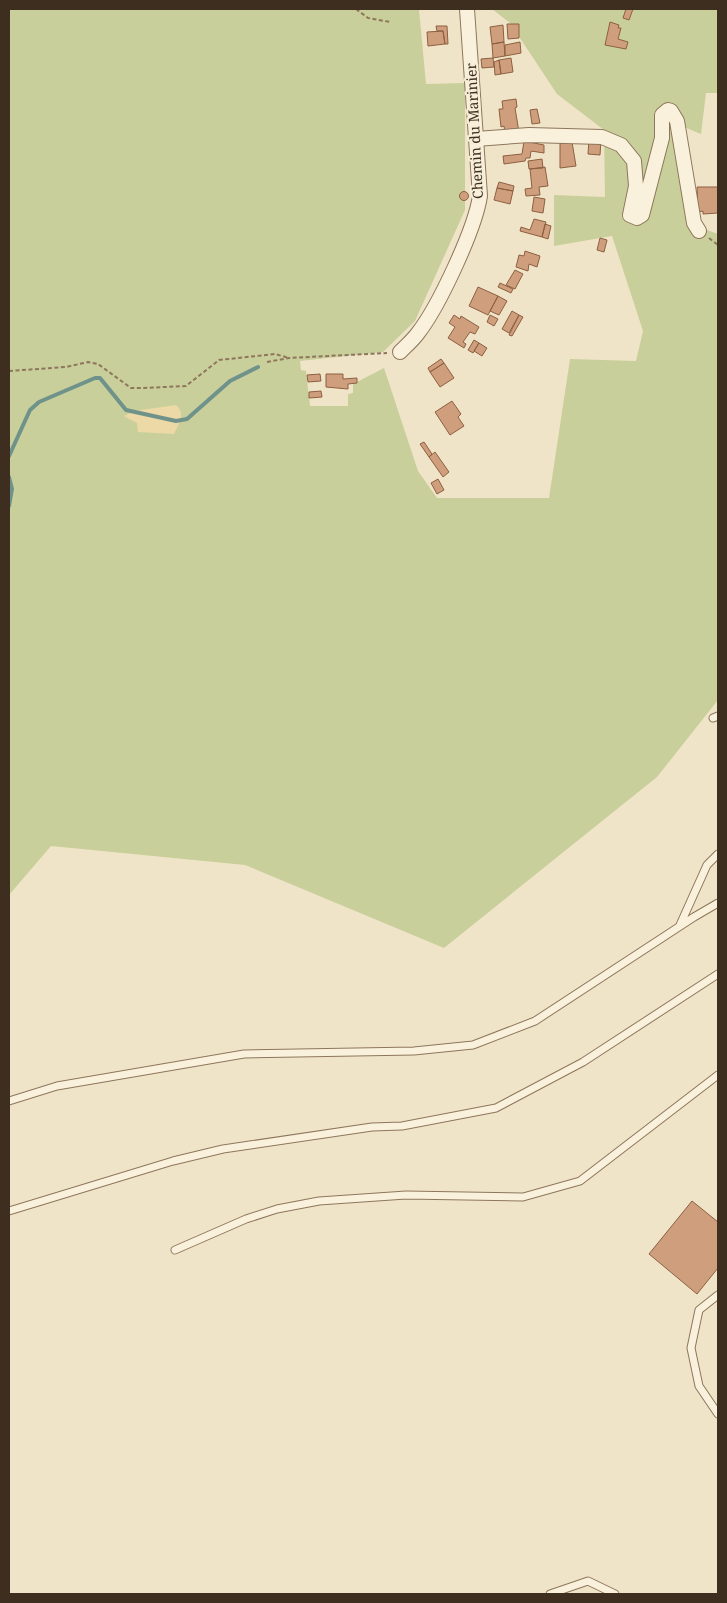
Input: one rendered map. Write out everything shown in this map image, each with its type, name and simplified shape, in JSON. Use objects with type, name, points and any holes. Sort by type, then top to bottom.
[{"type":"street","name":"Chemin du Marinier","points":[[400,352],[418,334],[431,314],[472,227],[480,196],[467,9]]},
{"type":"street","points":[[476,139],[529,134],[602,137],[622,145],[634,162],[636,186],[630,215],[637,218],[642,215],[662,138],[662,115],[668,110],[671,111],[677,121],[694,223],[699,231]]},
{"type":"lane","points":[[679,926],[707,865],[718,854]]},
{"type":"lane","points":[[9,1101],[57,1086],[244,1054],[414,1051],[474,1045],[535,1021],[679,926],[718,904]]},
{"type":"lane","points":[[9,1211],[173,1161],[223,1149],[372,1128],[402,1126],[496,1108],[583,1062],[718,974]]},
{"type":"lane","points":[[175,1250],[277,1209],[319,1201],[406,1195],[523,1197],[580,1182],[718,1075]]},
{"type":"lane","points":[[718,1295],[698,1310],[691,1348],[699,1386],[718,1414]]},
{"type":"lane","points":[[550,1594],[588,1581],[615,1594]]},
{"type":"path","points":[[356,9],[368,18],[390,22]]},
{"type":"path","points":[[267,362],[289,358],[400,352]]},
{"type":"path","points":[[9,371],[66,367],[88,362],[98,364],[131,388],[186,386],[220,360],[274,354],[289,358]]},
{"type":"green space","points":[[9,9],[419,9],[426,84],[465,83],[465,210],[415,321],[383,352],[300,361],[301,370],[306,371],[310,406],[348,406],[348,394],[353,393],[353,384],[384,368],[418,471],[437,498],[549,498],[570,359],[636,361],[643,331],[612,236],[554,246],[554,195],[605,197],[604,130],[557,94],[510,23],[492,9],[718,9],[718,93],[706,93],[701,134],[672,122],[691,216],[704,229],[718,234],[718,700],[657,777],[444,948],[245,865],[51,846],[9,895]]},
{"type":"sand","points":[[176,405],[181,415],[174,434],[138,432],[137,423],[124,416],[134,411]]},
{"type":"building","points":[[626,9],[633,9],[629,20],[623,18]]},
{"type":"building","points":[[610,22],[619,25],[618,28],[621,28],[618,39],[628,42],[626,49],[605,45]]},
{"type":"building","points":[[507,24],[519,24],[519,38],[508,39]]},
{"type":"building","points":[[503,25],[504,42],[492,44],[490,27]]},
{"type":"building","points":[[436,26],[447,26],[448,44],[445,44],[443,31],[437,31]]},
{"type":"building","points":[[443,31],[445,44],[428,46],[427,32]]},
{"type":"building","points":[[504,42],[505,56],[493,58],[492,44]]},
{"type":"building","points":[[520,42],[521,53],[505,56],[505,45]]},
{"type":"building","points":[[493,58],[494,67],[482,68],[481,59]]},
{"type":"building","points":[[511,58],[513,72],[501,74],[499,60]]},
{"type":"building","points":[[499,60],[501,74],[495,75],[494,62]]},
{"type":"building","points":[[516,99],[517,107],[515,108],[519,132],[505,134],[504,126],[501,127],[499,109],[503,109],[502,101]]},
{"type":"building","points":[[537,109],[540,123],[532,124],[530,110]]},
{"type":"building","points":[[589,139],[601,140],[600,155],[588,154]]},
{"type":"building","points":[[524,141],[544,145],[544,153],[531,151],[530,158],[526,158],[525,161],[504,164],[503,156],[522,154]]},
{"type":"building","points":[[572,142],[576,166],[560,168],[560,143]]},
{"type":"building","points":[[542,159],[543,168],[529,169],[528,161]]},
{"type":"building","points":[[545,167],[548,186],[539,187],[540,195],[526,196],[525,189],[532,188],[530,169]]},
{"type":"building","points":[[499,182],[514,186],[513,191],[497,188]]},
{"type":"building","points":[[697,187],[718,187],[718,213],[703,214],[703,211],[698,212]]},
{"type":"building","points":[[497,188],[513,191],[510,204],[494,200]]},
{"type":"building","points":[[464,191],[469,196],[464,201],[459,196]]},
{"type":"building","points":[[534,197],[545,199],[543,213],[532,211]]},
{"type":"building","points":[[534,219],[546,222],[542,237],[520,231],[521,227],[530,230]]},
{"type":"building","points":[[545,224],[551,226],[548,239],[542,237]]},
{"type":"building","points":[[600,238],[607,240],[604,252],[597,250]]},
{"type":"building","points":[[525,251],[540,256],[537,267],[529,264],[528,271],[516,267],[519,255],[524,256]]},
{"type":"building","points":[[515,270],[523,274],[515,289],[506,285]]},
{"type":"building","points":[[500,283],[513,289],[511,293],[498,287]]},
{"type":"building","points":[[478,287],[498,296],[488,315],[469,306]]},
{"type":"building","points":[[498,296],[507,301],[499,315],[490,311]]},
{"type":"building","points":[[512,311],[519,315],[509,333],[502,329]]},
{"type":"building","points":[[454,315],[460,319],[461,316],[479,327],[475,334],[470,332],[463,342],[466,344],[464,348],[448,338],[455,327],[449,323]]},
{"type":"building","points":[[490,315],[498,319],[494,326],[487,322]]},
{"type":"building","points":[[519,315],[523,317],[512,336],[509,335]]},
{"type":"building","points":[[474,340],[479,343],[473,353],[468,350]]},
{"type":"building","points":[[479,343],[487,348],[482,356],[474,351]]},
{"type":"building","points":[[441,359],[444,363],[430,372],[428,368]]},
{"type":"building","points":[[444,363],[454,378],[440,387],[430,372]]},
{"type":"building","points":[[320,374],[321,381],[308,382],[307,375]]},
{"type":"building","points":[[326,374],[343,374],[343,379],[357,378],[357,383],[348,384],[348,389],[326,387]]},
{"type":"building","points":[[321,391],[322,397],[309,398],[309,392]]},
{"type":"building","points":[[452,401],[461,414],[458,417],[464,426],[450,435],[435,412]]},
{"type":"building","points":[[424,442],[432,454],[429,457],[420,444]]},
{"type":"building","points":[[435,452],[449,472],[443,477],[429,457]]},
{"type":"building","points":[[438,479],[444,490],[437,494],[431,483]]},
{"type":"building","points":[[692,1201],[718,1222],[718,1268],[697,1294],[649,1254]]},
{"type":"waterway","points":[[9,456],[30,410],[39,402],[95,378],[100,378],[126,410],[176,421],[187,419],[230,381],[258,367]]},
{"type":"waterway","points":[[9,477],[12,489],[9,506]]}]
